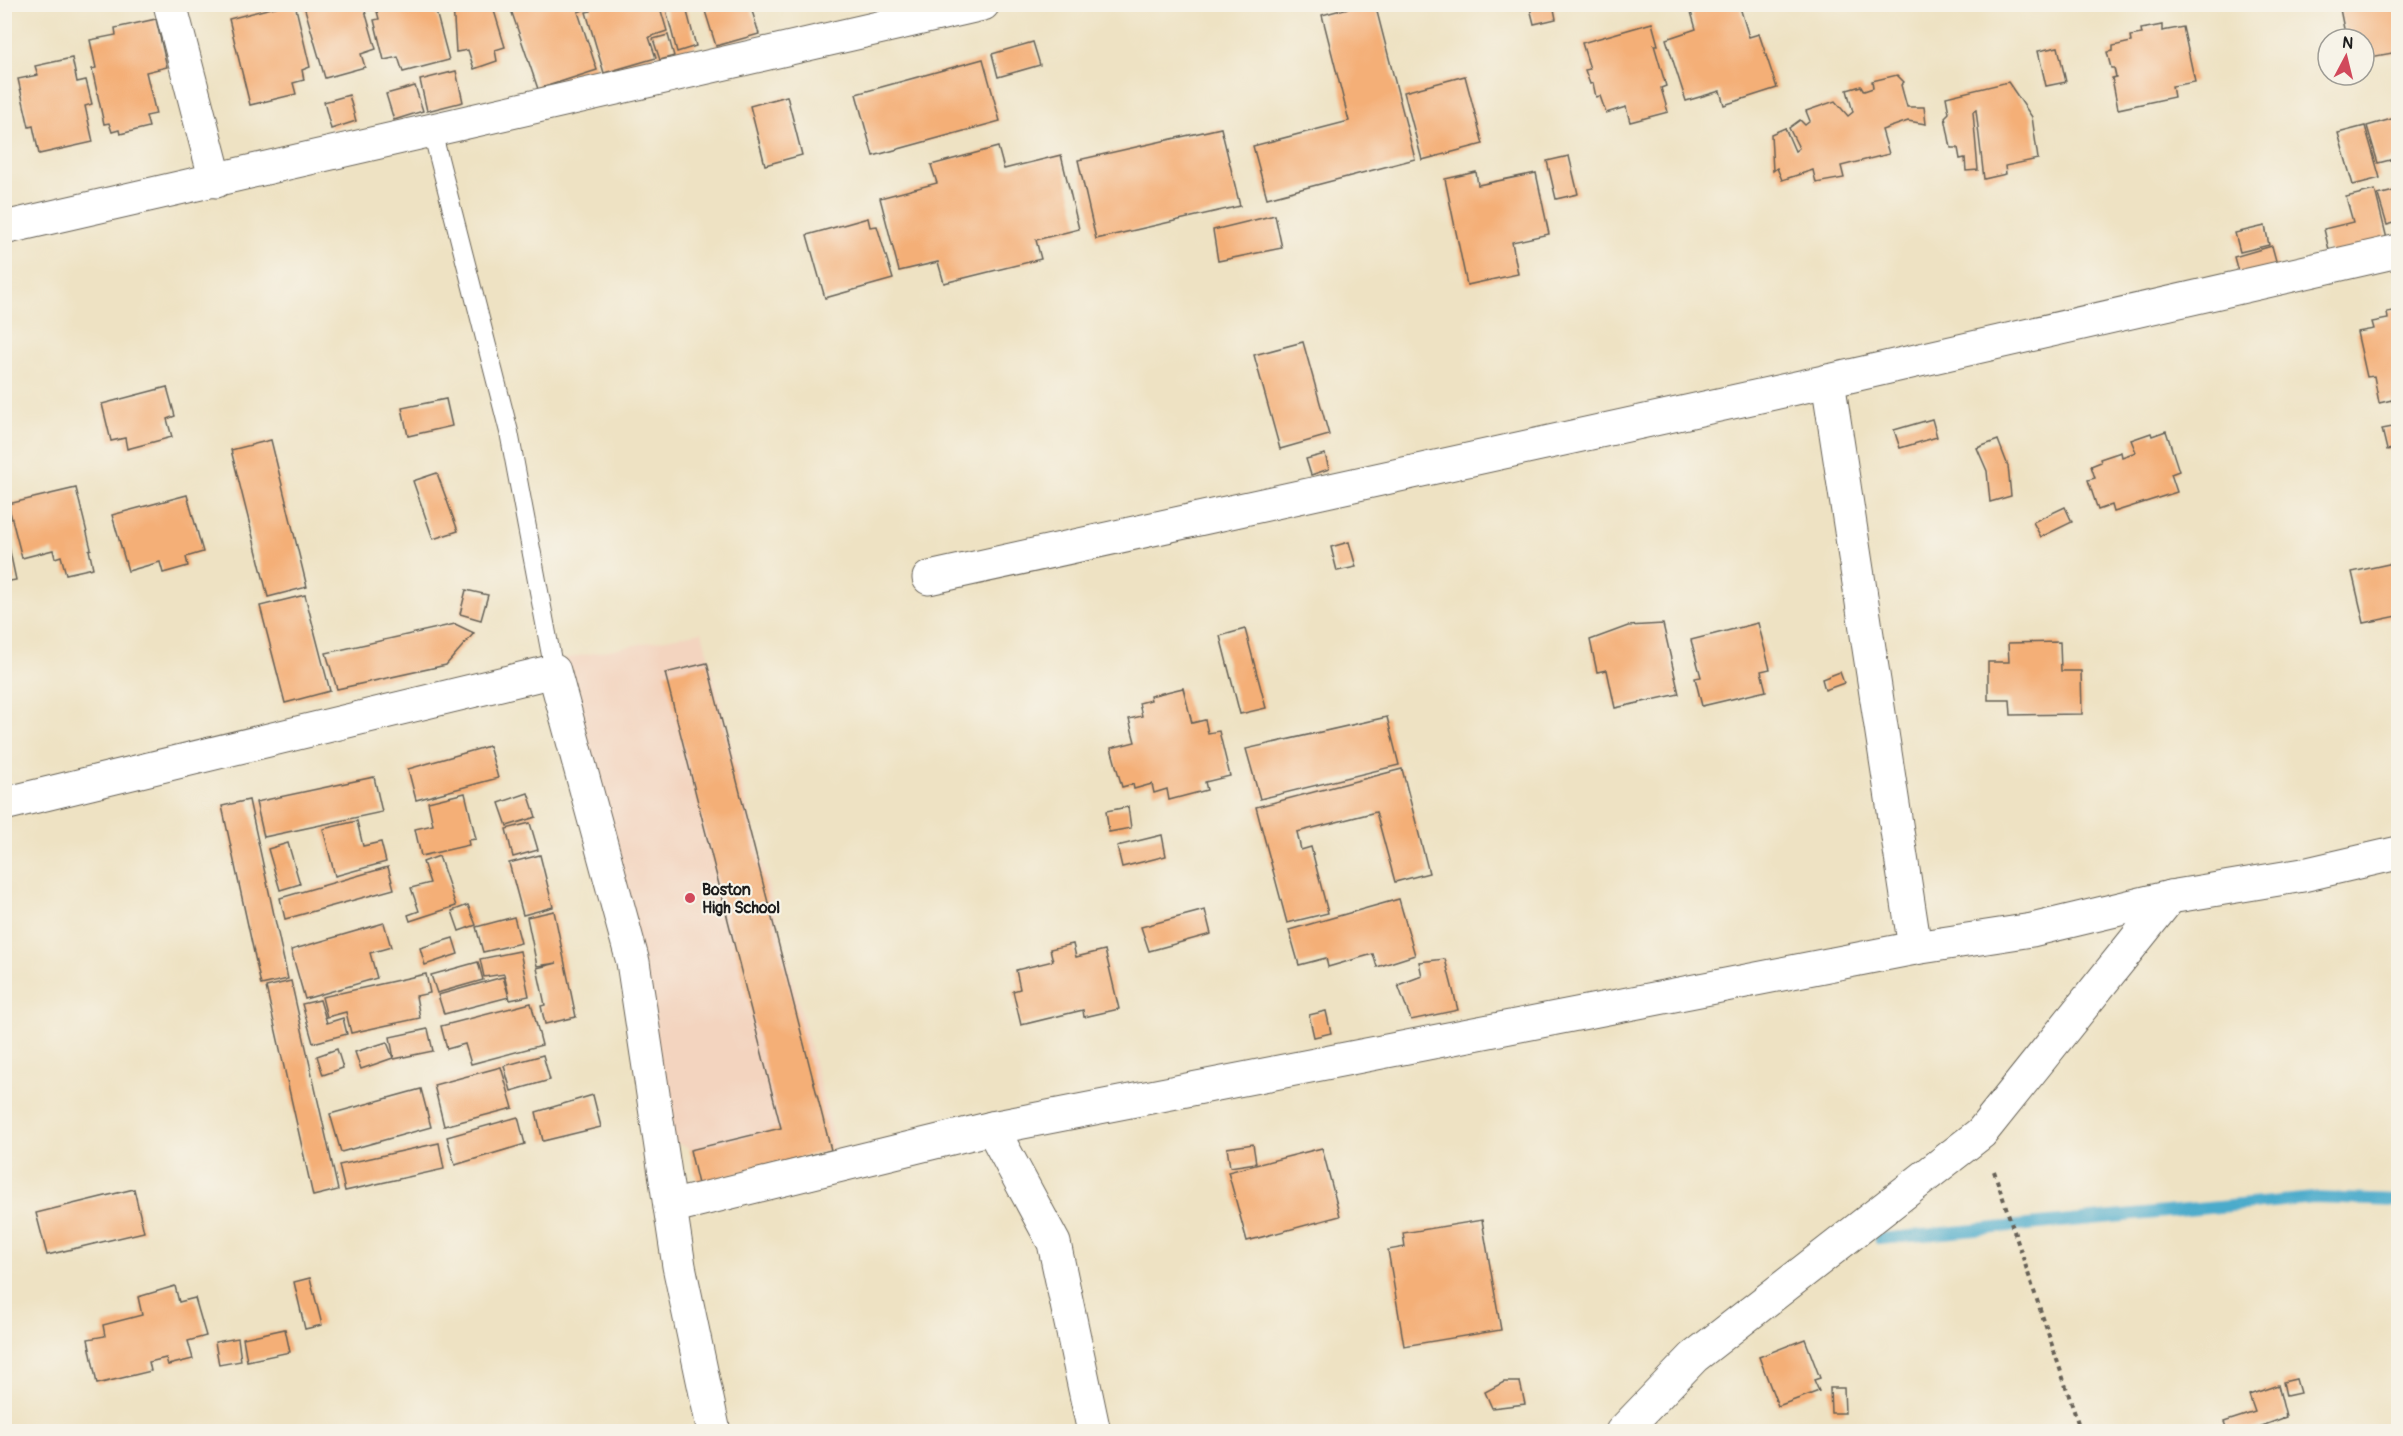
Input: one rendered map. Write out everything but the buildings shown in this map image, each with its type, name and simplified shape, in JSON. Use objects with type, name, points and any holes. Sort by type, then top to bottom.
[{"type":"street","points":[[170,4],[216,180]]},
{"type":"street","points":[[4,228],[983,4]]},
{"type":"street","points":[[929,578],[1828,381],[2398,252]]},
{"type":"street","points":[[1828,381],[1915,948]]},
{"type":"street","points":[[4,804],[554,671],[633,962],[679,1266],[714,1431]]},
{"type":"street","points":[[670,1207],[992,1128],[1915,948],[2032,930],[2170,897],[2303,875],[2398,853]]},
{"type":"street","points":[[1622,1431],[1694,1357],[1981,1133],[2170,897]]},
{"type":"street","points":[[992,1128],[1054,1243],[1094,1431]]},
{"type":"lane","points":[[432,131],[509,432],[554,671]]},
{"type":"path","points":[[1981,1133],[2081,1431]]},
{"type":"shaded area","name":"Boston High School","points":[[702,632],[836,1147],[697,1180],[689,1148],[657,1136],[562,659]]},
{"type":"waterway","points":[[1880,1239],[2314,1198],[2398,1201]]},
{"type":"place","name":"Boston High School","points":[[690,898]]}]
